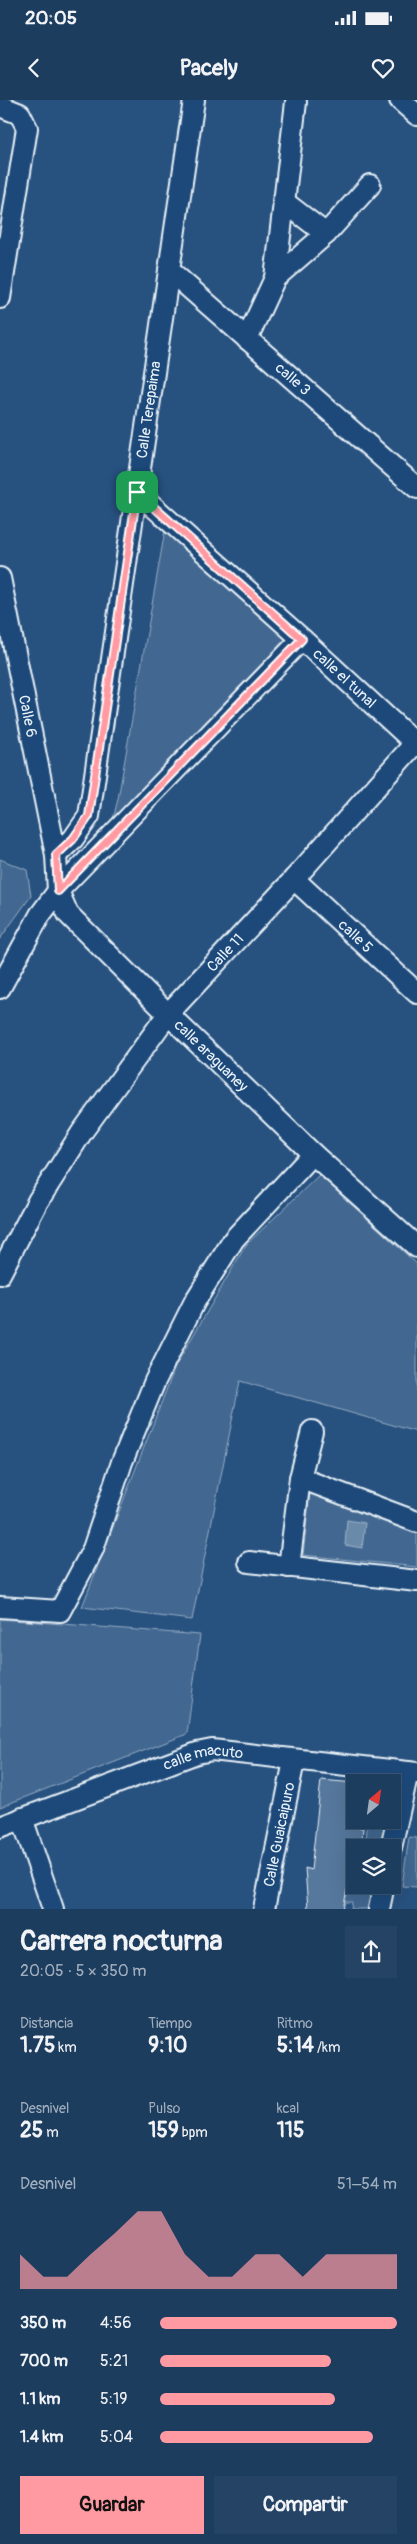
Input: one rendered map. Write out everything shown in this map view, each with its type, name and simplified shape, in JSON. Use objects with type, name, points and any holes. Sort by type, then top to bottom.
[{"type":"street","name":"Calle Terepaima","points":[[56,855],[73,839],[89,816],[194,100]]},
{"type":"street","points":[[400,100],[417,115]]},
{"type":"street","points":[[247,339],[275,278],[296,102]]},
{"type":"street","points":[[0,106],[20,114],[27,128],[0,298]]},
{"type":"street","points":[[275,278],[326,234],[370,185]]},
{"type":"street","points":[[284,201],[326,234]]},
{"type":"street","name":"calle 3","points":[[169,270],[417,488]]},
{"type":"street","name":"calle el tunal","points":[[137,492],[416,743]]},
{"type":"street","name":"Calle 6","points":[[0,578],[56,855]]},
{"type":"street","points":[[0,988],[40,915],[58,891],[302,639]]},
{"type":"street","name":"Calle 11","points":[[168,1014],[294,879],[416,743]]},
{"type":"street","points":[[56,855],[58,891],[68,914],[168,1014]]},
{"type":"street","name":"calle 5","points":[[294,879],[417,993]]},
{"type":"street","name":"calle araguaney","points":[[0,1274],[38,1201],[82,1132],[168,1014],[313,1154],[417,1248]]},
{"type":"street","points":[[0,1607],[60,1611],[93,1549],[122,1462],[155,1380],[196,1301],[234,1239],[313,1154]]},
{"type":"street","points":[[289,1567],[300,1478],[312,1431]]},
{"type":"street","points":[[300,1478],[417,1522]]},
{"type":"street","points":[[248,1562],[417,1581]]},
{"type":"street","name":"calle macuto","points":[[0,1827],[197,1753],[212,1750],[412,1772]]},
{"type":"street","name":"Calle Guaicaipuro","points":[[264,1909],[294,1760]]},
{"type":"street","points":[[393,1839],[412,1772]]},
{"type":"street","points":[[22,1818],[53,1909]]},
{"type":"street","points":[[379,1909],[382,1894]]},
{"type":"shaded area","points":[[165,530],[286,638],[112,823],[118,799]]},
{"type":"shaded area","points":[[0,859],[27,870],[31,896],[0,939]]},
{"type":"shaded area","points":[[319,1175],[417,1264],[417,1432],[240,1381],[192,1620],[82,1607],[176,1365],[246,1245]]},
{"type":"shaded area","points":[[310,1493],[417,1529],[417,1567],[303,1555]]},
{"type":"shaded area","points":[[347,1520],[365,1523],[362,1548],[345,1545]]},
{"type":"shaded area","points":[[0,1619],[200,1635],[187,1734],[0,1807]]},
{"type":"shaded area","points":[[367,1829],[389,1829],[387,1839],[366,1839]]},
{"type":"shaded area","points":[[409,1837],[417,1838],[417,1887],[402,1886]]},
{"type":"shaded area","points":[[347,1894],[375,1894],[372,1909],[351,1909],[352,1902],[344,1902]]},
{"type":"building","points":[[321,1780],[346,1782],[346,1829],[363,1829],[362,1839],[346,1839],[346,1894],[343,1909],[308,1909],[305,1868],[311,1870]]},
{"type":"route","points":[[137,492],[302,639],[58,891],[56,855],[73,839],[89,816],[137,492]]}]
